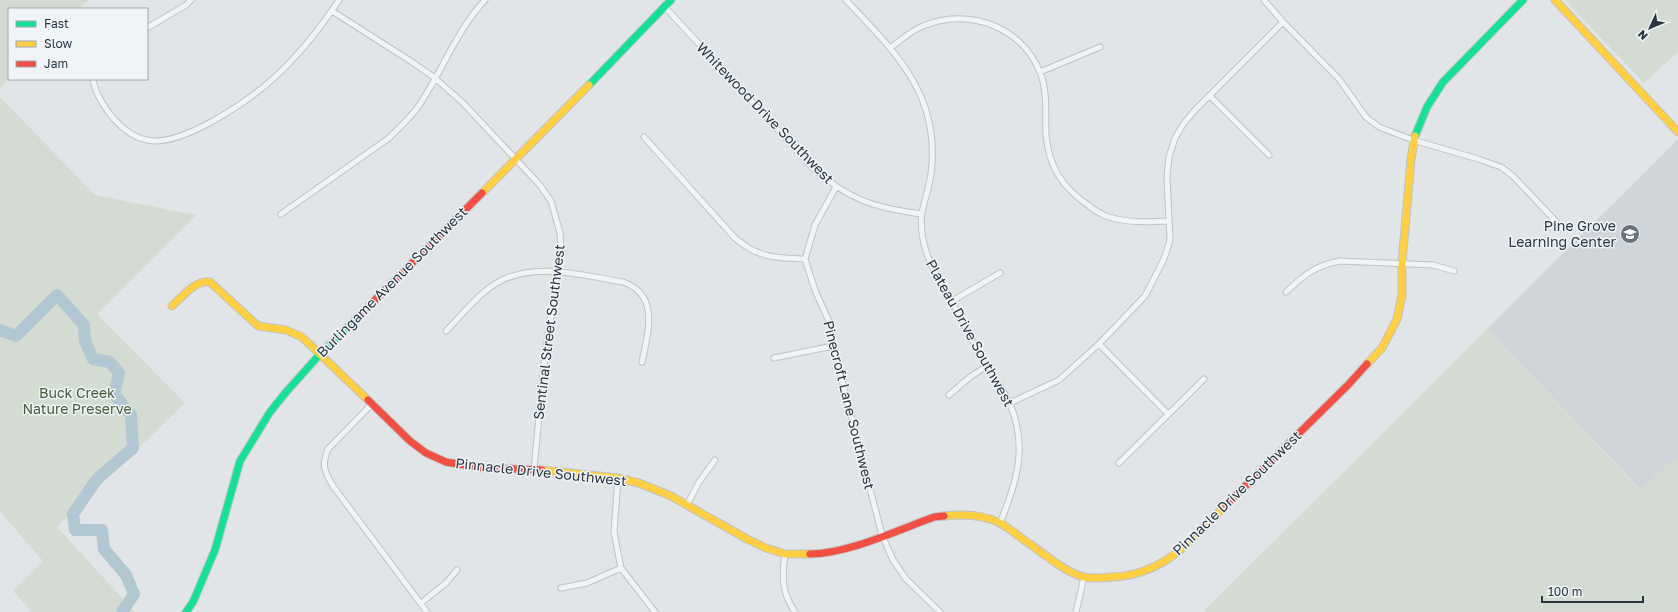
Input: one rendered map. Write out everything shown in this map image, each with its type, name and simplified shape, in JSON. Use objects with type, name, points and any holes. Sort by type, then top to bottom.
[{"type":"street","points":[[148,27],[186,5],[191,0]]},
{"type":"street","points":[[93,80],[103,105],[112,118],[124,129],[148,140],[176,138],[218,118],[251,98],[276,77],[302,49],[339,0]]},
{"type":"street","points":[[281,214],[320,185],[389,138],[402,125],[418,107],[467,22],[485,0]]},
{"type":"street","name":"Burlingame Avenue Southwest","points":[[186,612],[193,602],[215,550],[240,461],[270,412],[321,353],[671,0]]},
{"type":"street","name":"Plateau Drive Southwest","points":[[846,0],[890,48],[914,81],[927,112],[933,140],[931,172],[922,214],[923,239],[926,252],[933,271],[952,301],[986,366],[1010,403],[1018,430],[1020,460],[1016,480],[1000,523]]},
{"type":"street","points":[[1264,0],[1282,22],[1339,79],[1366,117],[1379,127],[1413,140],[1501,167],[1513,176],[1563,228]]},
{"type":"street","name":"Pinnacle Drive Southwest","points":[[172,306],[196,285],[206,281],[215,286],[258,326],[286,330],[302,337],[321,353],[410,441],[426,453],[446,462],[483,468],[534,470],[618,478],[639,483],[670,496],[747,539],[766,548],[785,554],[814,554],[832,552],[854,546],[882,534],[934,517],[946,515],[972,516],[1000,523],[1057,564],[1084,577],[1122,577],[1145,572],[1167,561],[1190,541],[1348,385],[1382,348],[1397,319],[1402,295],[1402,263],[1413,140],[1427,107],[1443,82],[1524,0]]},
{"type":"street","points":[[1555,0],[1678,132]]},
{"type":"street","name":"Whitewood Drive Southwest","points":[[665,7],[813,168],[836,187],[867,203],[886,209],[922,214]]},
{"type":"street","name":"Sentinal Street Southwest","points":[[332,11],[435,78],[516,158],[539,184],[551,201],[560,233],[561,249],[545,354],[534,470]]},
{"type":"street","points":[[890,48],[922,26],[946,19],[974,19],[994,25],[1016,39],[1027,50],[1040,72],[1047,106],[1046,135],[1050,160],[1067,189],[1093,209],[1108,217],[1136,222],[1169,221]]},
{"type":"street","points":[[1010,403],[1058,380],[1099,344],[1145,296],[1164,258],[1170,240],[1167,177],[1169,156],[1173,144],[1184,123],[1282,22]]},
{"type":"street","points":[[1040,72],[1100,46]]},
{"type":"street","points":[[1210,96],[1269,155]]},
{"type":"street","points":[[644,137],[735,238],[758,254],[769,257],[805,259],[814,225],[836,187]]},
{"type":"street","name":"Pinecroft Lane Southwest","points":[[805,259],[815,290],[831,326],[834,346],[882,534],[893,560],[906,579],[940,612]]},
{"type":"street","points":[[1286,292],[1310,271],[1328,263],[1340,261],[1433,265],[1454,271]]},
{"type":"street","points":[[446,332],[480,296],[503,280],[531,272],[557,271],[623,282],[631,285],[644,296],[648,304],[649,318],[642,362]]},
{"type":"street","points":[[952,301],[1000,273]]},
{"type":"street","points":[[1099,344],[1168,414]]},
{"type":"street","points":[[774,358],[834,346]]},
{"type":"street","points":[[949,395],[970,377],[986,366]]},
{"type":"street","points":[[1119,463],[1204,379]]},
{"type":"street","points":[[372,404],[328,450],[324,459],[325,471],[333,486],[428,612]]},
{"type":"street","points":[[687,505],[699,482],[715,460]]},
{"type":"street","points":[[618,478],[614,532],[621,568],[655,612]]},
{"type":"street","points":[[785,554],[783,588],[788,602],[795,612]]},
{"type":"street","points":[[561,588],[587,583],[621,568]]},
{"type":"street","points":[[421,603],[446,583],[457,570]]},
{"type":"street","points":[[1076,612],[1084,577]]},
{"type":"shaded area","name":"Pine Grove Learning Center","points":[[1678,139],[1678,461],[1675,459],[1641,490],[1487,329]]},
{"type":"green space","points":[[0,0],[88,0],[80,8],[8,8],[8,80],[0,88]]},
{"type":"green space","points":[[1565,0],[1678,0],[1678,52],[1644,83]]},
{"type":"green space","name":"Buck Creek Nature Preserve","points":[[0,97],[95,195],[196,215],[97,314],[185,403],[57,527],[135,612],[32,612],[13,591],[43,561],[0,512]]},
{"type":"green space","points":[[1487,329],[1640,490],[1675,459],[1678,461],[1678,612],[1203,612]]},
{"type":"waterway","points":[[0,330],[16,336],[57,295],[84,325],[85,341],[93,359],[110,362],[119,373],[114,394],[131,415],[133,448],[97,479],[73,514],[75,530],[102,530],[104,549],[126,575],[134,594],[122,612]]},
{"type":"traffic: fast","points":[[589,85],[671,0]]},
{"type":"traffic: fast","points":[[1415,136],[1427,107],[1443,82],[1523,0]]},
{"type":"traffic: fast","points":[[186,612],[193,602],[215,550],[240,461],[270,412],[287,391],[321,353],[361,314]]},
{"type":"traffic: slow","points":[[1555,0],[1678,132]]},
{"type":"traffic: slow","points":[[482,193],[589,85]]},
{"type":"traffic: slow","points":[[1367,364],[1382,348],[1397,319],[1402,295],[1402,263],[1411,159],[1415,136]]},
{"type":"traffic: slow","points":[[172,306],[194,286],[199,283],[210,282],[258,326],[286,330],[302,337],[368,400]]},
{"type":"traffic: slow","points":[[542,470],[618,478],[639,483],[671,496],[747,539],[766,548],[785,554],[810,554]]},
{"type":"traffic: slow","points":[[944,516],[972,515],[993,520],[1008,528],[1070,572],[1084,577],[1098,578],[1131,575],[1162,563],[1189,543],[1226,505]]},
{"type":"traffic: jam","points":[[361,314],[482,193]]},
{"type":"traffic: jam","points":[[1226,505],[1348,385],[1367,364]]},
{"type":"traffic: jam","points":[[368,400],[410,441],[426,453],[446,462],[483,468],[542,470]]},
{"type":"traffic: jam","points":[[810,554],[824,553],[856,546],[934,517],[944,516]]},
{"type":"place","name":"Pine Grove Learning Center","points":[[1630,234]]}]
